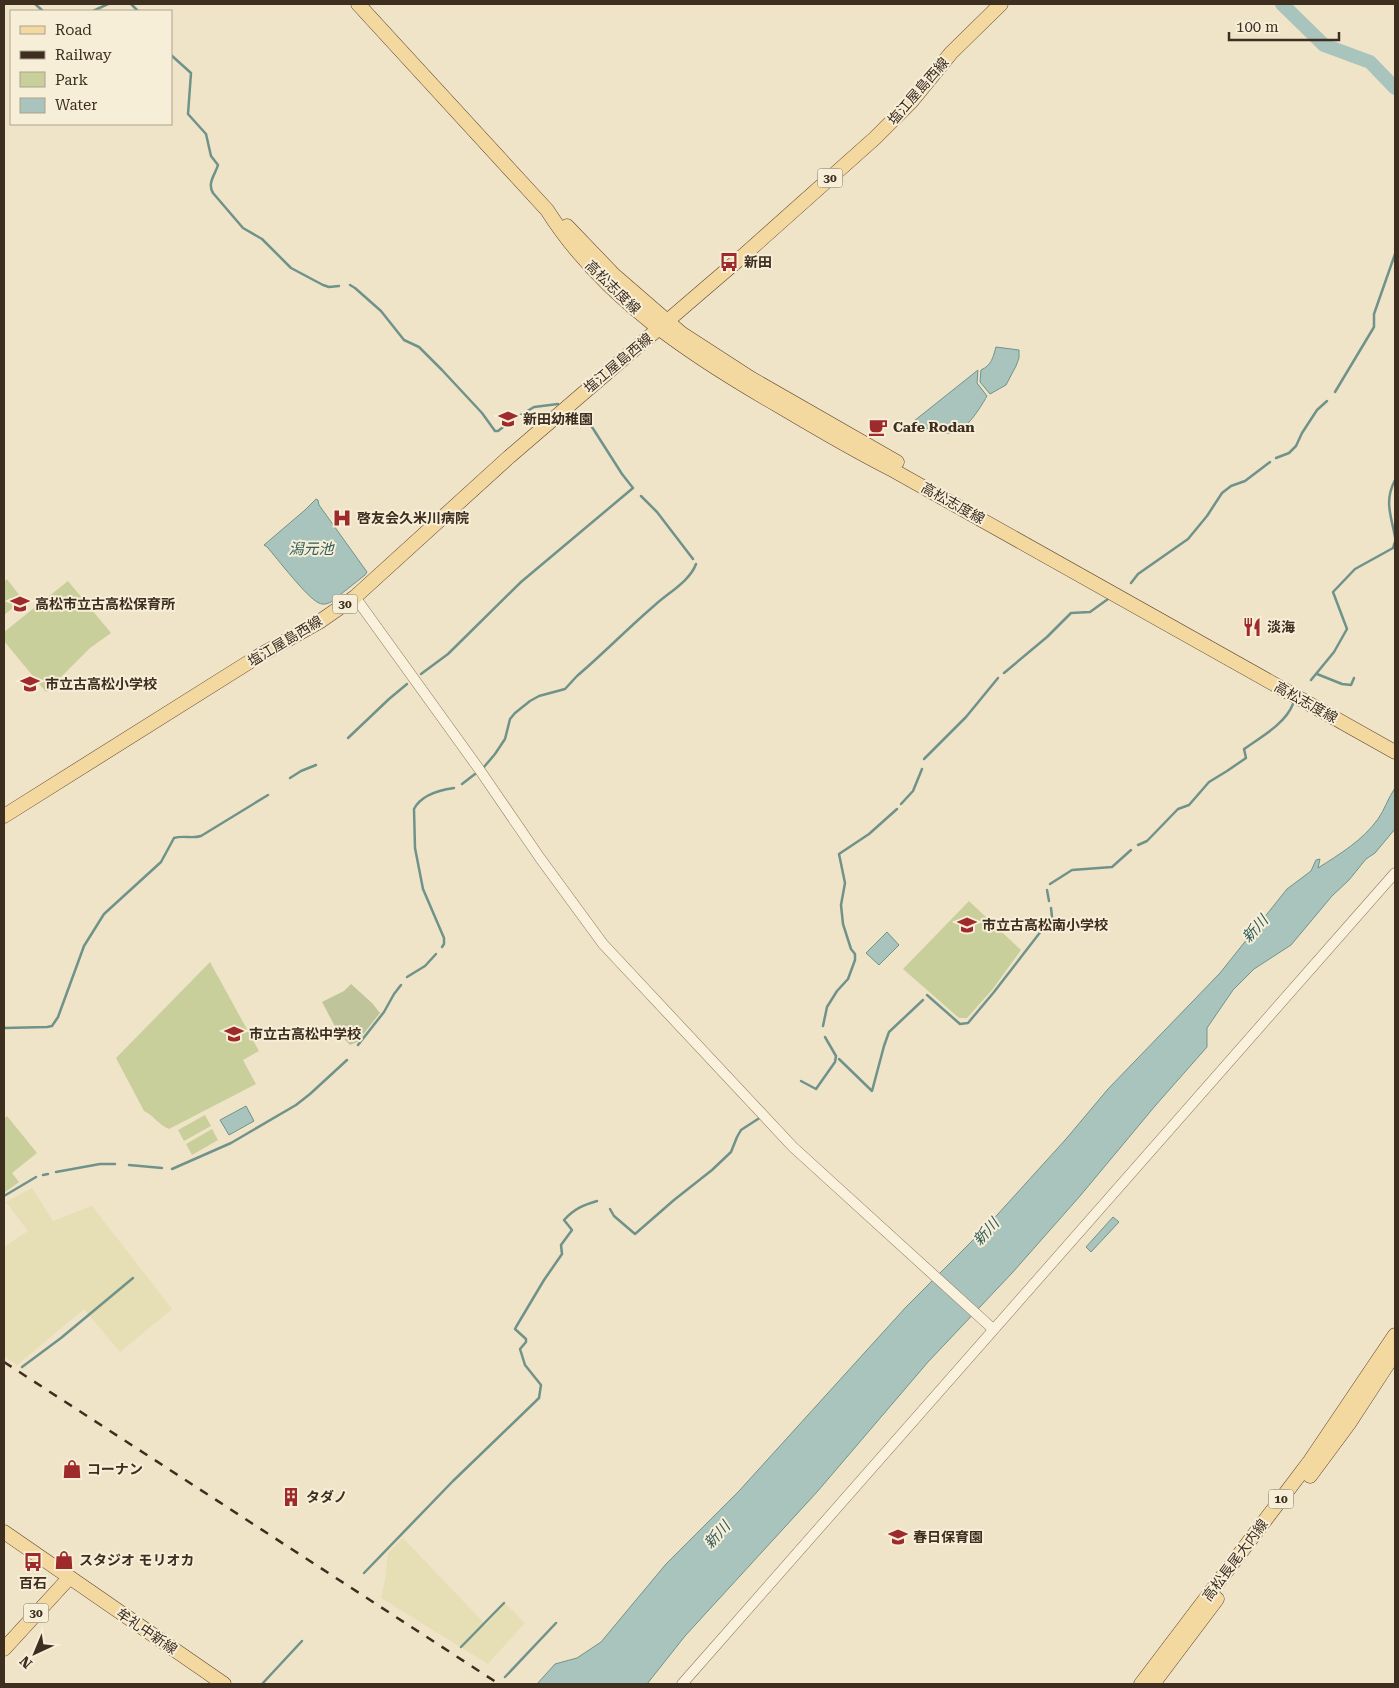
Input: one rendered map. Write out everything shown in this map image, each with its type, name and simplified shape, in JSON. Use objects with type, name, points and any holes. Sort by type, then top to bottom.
[{"type":"main road","name":"高松志度線","points":[[358,4],[546,210],[563,222],[663,325],[721,372],[825,434],[1392,745]]},
{"type":"main road","name":"塩江屋島西線","points":[[4,816],[257,657],[319,622],[355,596],[509,457],[736,262],[891,124],[951,52],[1001,4]]},
{"type":"main road","name":"高松長尾大内線","points":[[1141,1684],[1310,1460],[1395,1335]]},
{"type":"main road","name":"高松長尾大内線","points":[[1153,1684],[1350,1422],[1395,1353]]},
{"type":"main road","points":[[4,1532],[69,1578]]},
{"type":"main road","name":"30","points":[[4,1649],[69,1578]]},
{"type":"main road","name":"牟礼中新線","points":[[69,1578],[224,1684]]},
{"type":"street","points":[[355,596],[603,944],[793,1147],[993,1328]]},
{"type":"street","points":[[682,1684],[1395,873]]},
{"type":"shaded area","points":[[32,1188],[53,1221],[92,1206],[172,1309],[120,1352],[84,1309],[17,1365],[4,1356],[4,1247],[28,1231],[6,1202]]},
{"type":"shaded area","points":[[403,1538],[486,1625],[505,1603],[525,1623],[488,1664],[381,1598],[388,1553]]},
{"type":"green space","points":[[7,579],[23,600],[4,615],[4,582]]},
{"type":"green space","name":"市立古高松小学校","points":[[68,581],[111,633],[90,648],[46,692],[4,641],[4,632]]},
{"type":"green space","points":[[969,901],[1021,950],[992,990],[967,1018],[959,1018],[903,969]]},
{"type":"green space","points":[[210,962],[259,1051],[243,1060],[256,1084],[169,1129],[144,1111],[116,1058]]},
{"type":"green space","points":[[351,984],[380,1013],[357,1042],[350,1045],[338,1032],[322,1002],[344,991]]},
{"type":"green space","points":[[205,1115],[211,1126],[184,1141],[178,1130]]},
{"type":"green space","points":[[7,1116],[37,1153],[12,1173],[19,1182],[4,1193],[4,1119]]},
{"type":"green space","points":[[212,1129],[218,1140],[192,1155],[186,1144]]},
{"type":"water","points":[[996,347],[1019,350],[1019,358],[1006,385],[990,394],[980,382],[981,370],[990,363]]},
{"type":"water","points":[[978,370],[977,383],[987,396],[971,420],[953,433],[930,429],[919,430],[914,421]]},
{"type":"water","name":"潟元池","points":[[316,499],[367,572],[331,602],[325,604],[319,603],[307,594],[264,545]]},
{"type":"water","name":"新川","points":[[1395,788],[1395,829],[1375,853],[1366,859],[1349,880],[1332,896],[1291,945],[1254,969],[1233,990],[1207,1028],[1207,1047],[1013,1272],[928,1362],[817,1492],[685,1636],[647,1684],[537,1684],[555,1664],[577,1658],[601,1642],[666,1564],[739,1491],[906,1307],[988,1225],[1066,1139],[1108,1089],[1220,973],[1287,889],[1311,871],[1316,860],[1320,859],[1318,868],[1351,846],[1365,834],[1378,819]]},
{"type":"water","points":[[887,932],[899,945],[879,965],[866,953]]},
{"type":"water","points":[[246,1106],[254,1121],[229,1135],[220,1120]]},
{"type":"water","points":[[1113,1217],[1119,1222],[1091,1252],[1086,1247]]},
{"type":"waterway","points":[[35,4],[42,10]]},
{"type":"waterway","points":[[95,10],[108,4]]},
{"type":"waterway","points":[[131,4],[137,10]]},
{"type":"waterway","points":[[1282,4],[1324,45],[1370,62],[1395,88]]},
{"type":"waterway","points":[[172,56],[191,73],[188,114],[206,134],[211,156],[218,165],[211,182],[213,193],[243,228],[262,239],[291,268],[323,285],[329,287],[339,286]]},
{"type":"waterway","points":[[1335,392],[1374,327],[1374,314],[1395,254]]},
{"type":"waterway","points":[[350,285],[381,311],[404,340],[419,347],[442,370],[482,413],[495,431],[498,431],[534,407],[558,404]]},
{"type":"waterway","points":[[1276,458],[1289,453],[1296,446],[1317,410],[1327,401]]},
{"type":"waterway","points":[[421,674],[448,654],[521,582],[633,488],[592,427]]},
{"type":"waterway","points":[[1131,583],[1138,574],[1188,539],[1207,516],[1222,493],[1231,486],[1245,481],[1270,462]]},
{"type":"waterway","points":[[1395,480],[1389,501],[1395,537]]},
{"type":"waterway","points":[[641,496],[657,512],[693,559]]},
{"type":"waterway","points":[[1311,680],[1334,652],[1347,629],[1333,592],[1355,569],[1393,548],[1395,542]]},
{"type":"waterway","points":[[484,767],[505,739],[510,719],[515,713],[539,696],[565,689],[660,600],[684,581],[696,564]]},
{"type":"waterway","points":[[1004,673],[1047,637],[1071,613],[1090,612],[1108,599]]},
{"type":"waterway","points":[[1317,674],[1342,684],[1351,685],[1354,678]]},
{"type":"waterway","points":[[924,759],[966,717],[998,678]]},
{"type":"waterway","points":[[348,738],[407,684]]},
{"type":"waterway","points":[[1138,845],[1147,841],[1178,809],[1189,805],[1209,782],[1246,758],[1244,749],[1278,724],[1293,704]]},
{"type":"waterway","points":[[290,778],[316,765]]},
{"type":"waterway","points":[[901,804],[913,791],[922,769]]},
{"type":"waterway","points":[[462,784],[475,774]]},
{"type":"waterway","points":[[442,947],[444,938],[423,889],[415,848],[414,809],[426,797],[454,788]]},
{"type":"waterway","points":[[4,1028],[52,1026],[58,1017],[84,946],[104,914],[161,862],[174,838],[201,836],[268,795]]},
{"type":"waterway","points":[[823,1026],[827,1007],[837,991],[848,979],[855,960],[855,954],[851,949],[843,924],[841,905],[845,883],[839,854],[869,834],[897,809]]},
{"type":"waterway","points":[[1050,884],[1072,870],[1112,867],[1131,850]]},
{"type":"waterway","points":[[1047,890],[1049,901]]},
{"type":"waterway","points":[[927,995],[960,1024],[968,1023],[1052,917],[1051,908]]},
{"type":"waterway","points":[[407,977],[425,966],[436,954]]},
{"type":"waterway","points":[[358,1045],[384,1012],[401,985]]},
{"type":"waterway","points":[[839,1059],[872,1091],[889,1032],[923,1000]]},
{"type":"waterway","points":[[801,1081],[816,1089],[835,1062],[836,1056],[825,1037]]},
{"type":"waterway","points":[[172,1169],[231,1143],[296,1105],[347,1060]]},
{"type":"waterway","points":[[610,1209],[614,1216],[635,1234],[712,1170],[731,1152],[741,1130],[761,1117]]},
{"type":"waterway","points":[[56,1172],[100,1164],[115,1164]]},
{"type":"waterway","points":[[129,1165],[162,1168]]},
{"type":"waterway","points":[[43,1175],[48,1174]]},
{"type":"waterway","points":[[4,1196],[36,1177]]},
{"type":"waterway","points":[[364,1573],[453,1481],[539,1398],[541,1385],[525,1365],[520,1349],[526,1342],[526,1339],[515,1329],[562,1254],[561,1245],[572,1230],[564,1220],[579,1208],[597,1201]]},
{"type":"waterway","points":[[22,1367],[61,1338],[133,1278]]},
{"type":"waterway","points":[[461,1647],[504,1603]]},
{"type":"waterway","points":[[505,1677],[556,1623]]},
{"type":"waterway","points":[[262,1684],[302,1641]]},
{"type":"railway","points":[[4,1362],[499,1684]]},
{"type":"place","name":"新田","points":[[729,262]]},
{"type":"place","name":"新田幼稚園","points":[[508,419]]},
{"type":"place","name":"Cafe Rodan","points":[[878,427]]},
{"type":"place","name":"啓友会久米川病院","points":[[342,518]]},
{"type":"place","name":"高松市立古高松保育所","points":[[20,604]]},
{"type":"place","name":"淡海","points":[[1252,627]]},
{"type":"place","name":"市立古高松小学校","points":[[30,684]]},
{"type":"place","name":"市立古高松南小学校","points":[[967,925]]},
{"type":"place","name":"市立古高松中学校","points":[[234,1034]]},
{"type":"place","name":"コーナン","points":[[72,1469]]},
{"type":"place","name":"タダノ","points":[[291,1497]]},
{"type":"place","name":"春日保育園","points":[[898,1537]]},
{"type":"place","name":"スタジオ モリオカ","points":[[64,1560]]},
{"type":"place","name":"百石","points":[[33,1562]]}]
